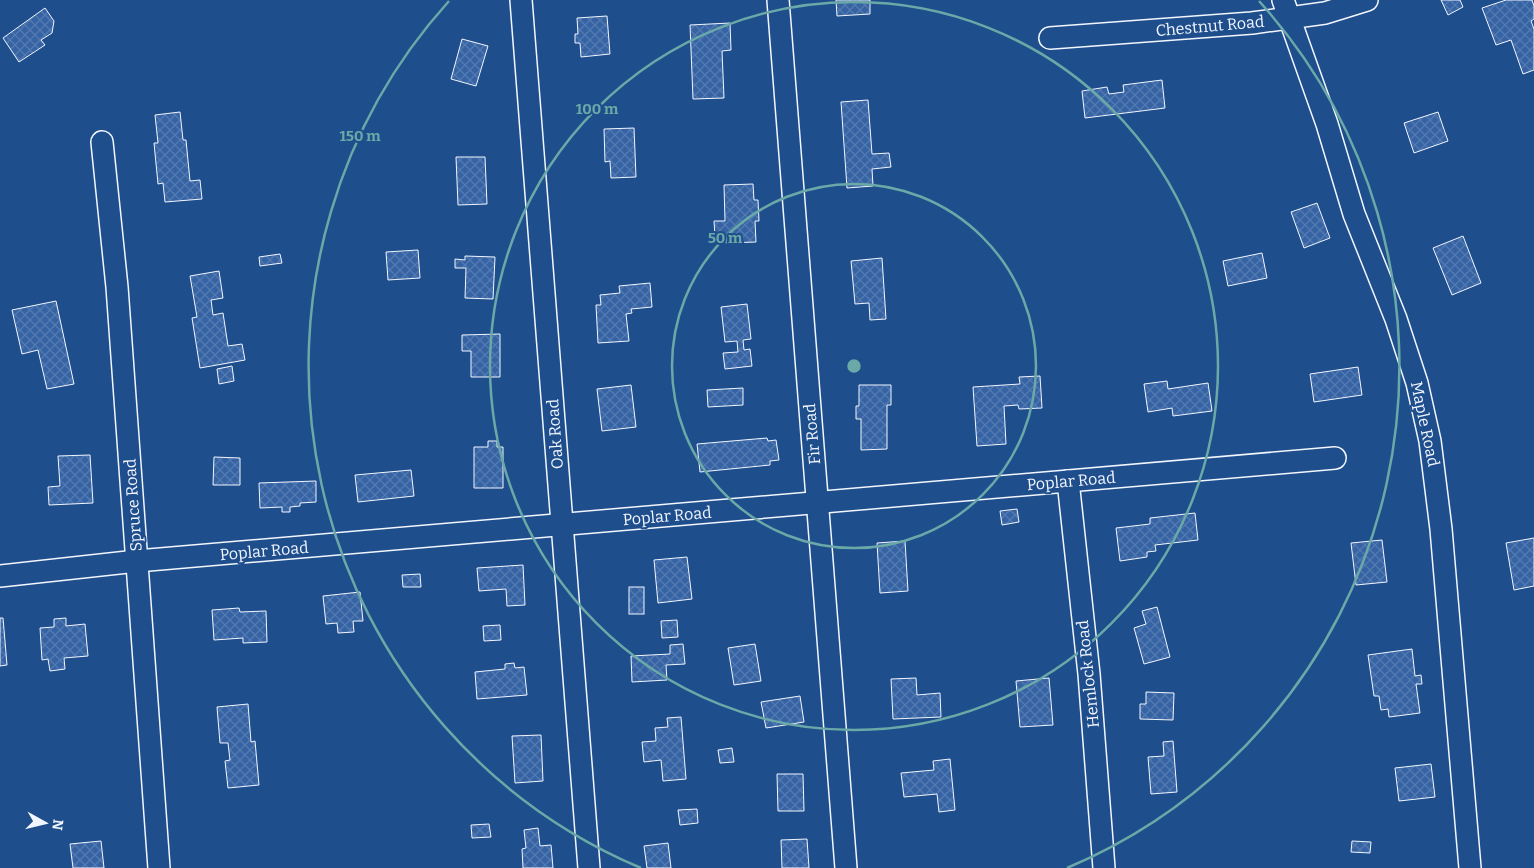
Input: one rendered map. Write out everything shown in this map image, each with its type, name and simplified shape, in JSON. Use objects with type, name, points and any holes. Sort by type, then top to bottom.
[{"type":"street","name":"Oak Road","points":[[521,0],[589,868]]},
{"type":"street","name":"Fir Road","points":[[778,0],[846,868]]},
{"type":"street","name":"Chestnut Road","points":[[1050,38],[1287,9],[1326,13],[1368,0]]},
{"type":"street","name":"Maple Road","points":[[1287,9],[1327,124],[1354,214],[1399,328],[1417,382],[1430,441],[1441,529],[1470,868]]},
{"type":"street","name":"Spruce Road","points":[[102,142],[117,287],[159,868]]},
{"type":"street","name":"Poplar Road","points":[[0,576],[137,561],[1335,458]]},
{"type":"street","name":"Hemlock Road","points":[[1068,481],[1089,674],[1104,868]]},
{"type":"building","points":[[836,0],[870,0],[870,14],[837,16]]},
{"type":"building","points":[[1441,0],[1460,0],[1463,7],[1448,15]]},
{"type":"building","points":[[1506,0],[1532,0],[1534,6],[1534,19],[1531,21],[1534,29],[1534,70],[1523,74],[1511,40],[1496,45],[1482,8]]},
{"type":"building","points":[[45,8],[54,21],[52,33],[41,40],[45,45],[19,62],[3,38]]},
{"type":"building","points":[[607,16],[610,54],[581,57],[580,43],[575,43],[575,34],[578,34],[577,18]]},
{"type":"building","points":[[730,23],[731,50],[722,51],[724,98],[693,99],[690,25]]},
{"type":"building","points":[[462,39],[488,46],[476,86],[451,79]]},
{"type":"building","points":[[1162,80],[1165,108],[1085,118],[1082,91],[1107,87],[1109,94],[1124,92],[1123,85]]},
{"type":"building","points":[[868,100],[872,154],[889,153],[891,167],[872,169],[873,186],[847,188],[841,102]]},
{"type":"building","points":[[180,112],[183,140],[186,140],[190,181],[200,180],[202,199],[165,202],[163,183],[158,184],[154,143],[158,143],[155,115]]},
{"type":"building","points":[[1438,112],[1448,141],[1414,153],[1404,123]]},
{"type":"building","points":[[634,128],[636,177],[611,178],[610,161],[605,162],[604,129]]},
{"type":"building","points":[[456,157],[485,157],[487,204],[458,205]]},
{"type":"building","points":[[753,184],[754,200],[758,200],[759,221],[755,221],[756,242],[726,243],[726,236],[715,237],[714,221],[725,221],[724,185]]},
{"type":"building","points":[[1317,203],[1330,238],[1304,248],[1291,212]]},
{"type":"building","points":[[1463,236],[1481,283],[1452,295],[1433,248]]},
{"type":"building","points":[[418,250],[420,278],[388,280],[386,252]]},
{"type":"building","points":[[1262,253],[1267,278],[1228,286],[1223,261]]},
{"type":"building","points":[[280,254],[282,263],[260,266],[259,257]]},
{"type":"building","points":[[465,256],[495,257],[493,299],[465,298],[466,268],[455,268],[455,259],[465,260]]},
{"type":"building","points":[[882,258],[886,319],[870,320],[869,303],[855,304],[851,261]]},
{"type":"building","points":[[219,271],[223,298],[211,300],[213,315],[223,313],[228,346],[242,344],[245,360],[200,368],[192,318],[197,317],[190,276]]},
{"type":"building","points":[[650,283],[652,307],[631,309],[632,313],[626,314],[629,341],[598,343],[596,305],[601,305],[600,295],[620,293],[619,286]]},
{"type":"building","points":[[56,301],[74,384],[47,389],[38,350],[22,354],[12,310]]},
{"type":"building","points":[[747,304],[751,339],[743,340],[744,350],[750,349],[752,366],[725,369],[723,353],[738,352],[737,341],[725,342],[721,307]]},
{"type":"building","points":[[500,334],[500,377],[471,377],[471,351],[462,351],[462,335]]},
{"type":"building","points":[[232,366],[234,381],[219,384],[217,369]]},
{"type":"building","points":[[1358,367],[1362,395],[1314,402],[1310,374]]},
{"type":"building","points":[[1040,376],[1042,408],[1019,409],[1018,405],[1004,406],[1006,444],[977,446],[973,387],[1020,384],[1019,377]]},
{"type":"building","points":[[1167,381],[1168,389],[1208,383],[1212,411],[1173,416],[1172,408],[1148,412],[1144,384]]},
{"type":"building","points":[[631,385],[636,427],[602,431],[597,389]]},
{"type":"building","points":[[859,385],[891,385],[891,405],[887,405],[887,449],[861,450],[861,419],[856,419],[856,406],[859,406]]},
{"type":"building","points":[[743,388],[743,405],[708,407],[707,390]]},
{"type":"building","points":[[767,438],[768,441],[776,440],[779,460],[770,461],[770,465],[700,472],[697,444]]},
{"type":"building","points":[[488,441],[497,441],[497,447],[503,447],[503,488],[474,488],[474,447],[488,447]]},
{"type":"building","points":[[90,455],[93,503],[49,505],[48,487],[60,486],[58,456]]},
{"type":"building","points":[[214,457],[240,458],[240,485],[213,485]]},
{"type":"building","points":[[411,470],[414,496],[358,502],[355,475]]},
{"type":"building","points":[[316,481],[316,502],[300,503],[300,506],[290,507],[290,512],[282,512],[282,507],[260,508],[259,483]]},
{"type":"building","points":[[1017,509],[1019,522],[1002,525],[1000,511]]},
{"type":"building","points":[[1195,513],[1198,540],[1155,545],[1156,551],[1147,552],[1147,557],[1120,561],[1116,528],[1150,524],[1150,518]]},
{"type":"building","points":[[1534,538],[1534,586],[1514,590],[1506,543]]},
{"type":"building","points":[[1382,540],[1387,582],[1356,585],[1351,543]]},
{"type":"building","points":[[905,541],[908,591],[880,593],[877,543]]},
{"type":"building","points":[[687,557],[692,599],[658,603],[654,560]]},
{"type":"building","points":[[523,565],[525,605],[507,606],[506,589],[479,591],[477,568]]},
{"type":"building","points":[[420,574],[421,587],[403,587],[402,575]]},
{"type":"building","points":[[629,587],[644,587],[644,614],[629,614]]},
{"type":"building","points":[[360,592],[363,621],[353,621],[354,632],[338,633],[337,623],[326,624],[323,596]]},
{"type":"building","points":[[1157,607],[1170,657],[1144,664],[1134,628],[1146,624],[1142,611]]},
{"type":"building","points":[[239,608],[240,612],[266,611],[267,642],[243,643],[243,638],[214,640],[212,610]]},
{"type":"building","points":[[0,618],[3,618],[7,665],[0,666]]},
{"type":"building","points":[[66,618],[66,626],[85,624],[88,656],[64,658],[65,669],[50,671],[48,659],[42,660],[40,628],[54,627],[54,619]]},
{"type":"building","points":[[677,620],[678,637],[662,638],[661,621]]},
{"type":"building","points":[[500,625],[501,640],[484,641],[483,626]]},
{"type":"building","points":[[683,644],[685,664],[666,665],[667,680],[632,682],[631,656],[670,654],[670,645]]},
{"type":"building","points":[[755,644],[761,681],[734,685],[728,648]]},
{"type":"building","points":[[1412,649],[1415,676],[1421,675],[1422,684],[1416,684],[1420,713],[1389,717],[1388,709],[1381,710],[1379,696],[1374,696],[1368,655]]},
{"type":"building","points":[[514,663],[515,668],[524,667],[527,695],[477,699],[475,672],[505,669],[505,664]]},
{"type":"building","points":[[916,678],[917,695],[940,693],[941,717],[893,719],[891,679]]},
{"type":"building","points":[[1049,678],[1053,725],[1020,727],[1016,681]]},
{"type":"building","points":[[1146,692],[1174,693],[1173,720],[1140,719],[1140,704],[1146,704]]},
{"type":"building","points":[[800,696],[804,722],[766,728],[761,702]]},
{"type":"building","points":[[248,704],[251,742],[255,741],[259,785],[228,788],[225,761],[230,760],[228,743],[220,743],[217,707]]},
{"type":"building","points":[[681,717],[686,779],[663,781],[661,760],[644,762],[642,742],[656,741],[655,728],[668,727],[667,718]]},
{"type":"building","points":[[541,735],[543,781],[515,783],[512,736]]},
{"type":"building","points":[[1173,741],[1177,792],[1151,794],[1148,757],[1164,756],[1163,742]]},
{"type":"building","points":[[732,748],[734,762],[720,763],[718,750]]},
{"type":"building","points":[[950,759],[955,810],[939,812],[937,794],[904,797],[901,773],[934,770],[933,761]]},
{"type":"building","points":[[1431,764],[1435,797],[1399,801],[1395,768]]},
{"type":"building","points":[[777,774],[803,774],[804,811],[778,811]]},
{"type":"building","points":[[697,809],[698,823],[680,825],[678,810]]},
{"type":"building","points":[[489,824],[491,837],[472,838],[471,825]]},
{"type":"building","points":[[538,828],[540,846],[551,845],[553,868],[523,868],[522,849],[526,848],[524,830]]},
{"type":"building","points":[[807,839],[809,868],[782,868],[781,840]]},
{"type":"building","points":[[101,841],[104,868],[73,868],[70,844]]},
{"type":"building","points":[[1352,841],[1371,842],[1370,853],[1351,852]]},
{"type":"building","points":[[668,843],[671,868],[647,868],[644,846]]}]
